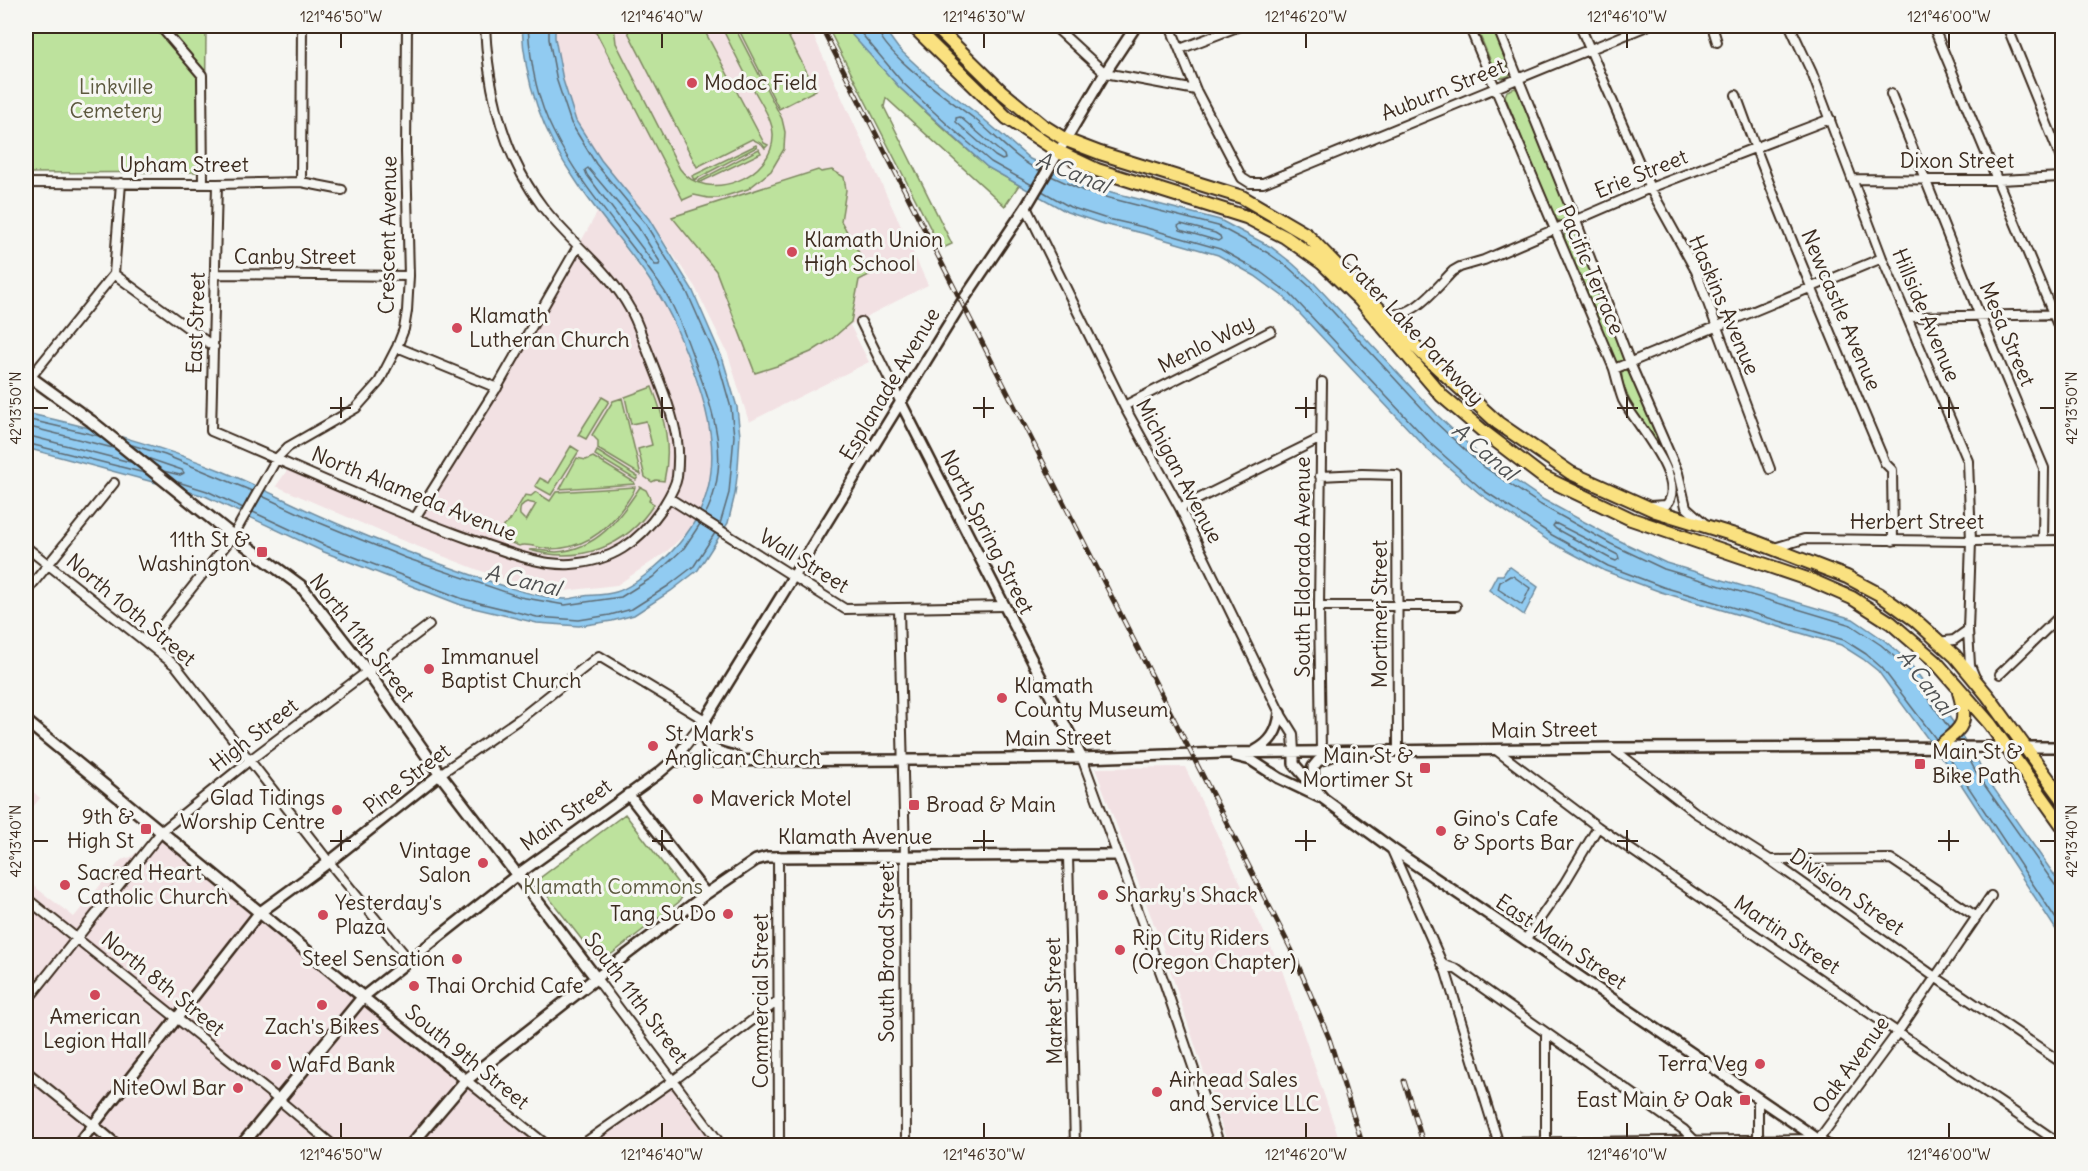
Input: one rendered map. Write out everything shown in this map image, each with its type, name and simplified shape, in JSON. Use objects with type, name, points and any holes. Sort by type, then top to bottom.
[{"type":"main road","name":"Crater Lake Parkway","points":[[913,26],[1007,118],[1059,152],[1097,170],[1246,216],[1285,237],[1322,263],[1360,300],[1442,396],[1484,432],[1543,477],[1631,519],[1813,581],[1852,598],[1891,623],[1935,661],[1990,724],[2062,825]]},
{"type":"main road","name":"Crater Lake Parkway","points":[[935,26],[1002,92],[1042,125],[1066,140],[1100,153],[1242,197],[1307,235],[1425,356],[1498,423],[1571,473],[1647,506],[1773,549],[1847,578],[1880,594],[1955,656],[2026,747],[2062,798]]},
{"type":"main road","name":"North 11th Street","points":[[28,376],[91,421],[232,536],[301,586],[367,671],[440,774],[517,875]]},
{"type":"main road","points":[[1937,748],[1962,724],[1965,712],[1958,688]]},
{"type":"main road","points":[[26,721],[363,997]]},
{"type":"main road","name":"South 11th Street","points":[[517,875],[596,978]]},
{"type":"main road","name":"Klamath Avenue","points":[[410,1146],[466,1080],[596,978]]},
{"type":"main road","name":"Main Street","points":[[242,1146],[363,997]]},
{"type":"street","points":[[160,26],[202,75],[203,184]]},
{"type":"street","points":[[301,182],[302,26]]},
{"type":"street","name":"Crescent Avenue","points":[[148,643],[232,536],[277,458],[295,443],[356,408],[379,382],[397,347],[404,329],[409,276],[406,152],[407,26]]},
{"type":"street","name":"North Alameda Avenue","points":[[277,458],[415,518],[535,561],[568,564],[611,555],[647,529],[669,498],[677,478],[677,441],[663,393],[631,309],[602,268],[578,246],[542,206],[511,153],[493,91],[488,64],[486,26]]},
{"type":"street","points":[[1054,26],[1105,73],[1196,90]]},
{"type":"street","name":"Esplanade Avenue","points":[[673,761],[703,722],[794,578],[964,299],[1026,207],[1105,73],[1136,26]]},
{"type":"street","points":[[1170,26],[1196,90]]},
{"type":"street","points":[[1180,49],[1240,26]]},
{"type":"street","name":"Pacific Terrace","points":[[1469,26],[1614,369],[1623,399],[1669,474],[1673,491],[1671,500],[1666,505],[1647,506]]},
{"type":"street","name":"Pacific Terrace","points":[[1497,26],[1576,221],[1630,363],[1678,473],[1686,507],[1708,527]]},
{"type":"street","name":"Haskins Avenue","points":[[1580,26],[1650,188],[1695,271],[1770,469]]},
{"type":"street","name":"Auburn Street","points":[[1196,90],[1242,178],[1250,183],[1263,183],[1647,26]]},
{"type":"street","points":[[1712,26],[1717,42]]},
{"type":"street","name":"Hillside Avenue","points":[[1790,26],[1830,119],[1882,258],[1909,317],[1968,461],[1971,541],[1968,630],[1970,665],[1977,683]]},
{"type":"street","points":[[1933,26],[2058,314],[2062,335]]},
{"type":"street","points":[[2007,26],[2062,160]]},
{"type":"street","name":"Mesa Street","points":[[1891,94],[2044,468],[2043,540]]},
{"type":"street","name":"Newcastle Avenue","points":[[1736,95],[1812,289],[1885,462],[1892,470],[1893,541]]},
{"type":"street","name":"Erie Street","points":[[1378,308],[1390,315],[1399,315],[1413,310],[1460,267],[1484,260],[1650,188],[1830,119]]},
{"type":"street","name":"Dixon Street","points":[[1852,179],[1999,180],[2062,177]]},
{"type":"street","name":"Upham Street","points":[[26,183],[301,182],[342,190]]},
{"type":"street","points":[[28,376],[114,274],[121,183]]},
{"type":"street","name":"East Street","points":[[217,184],[211,431],[277,458]]},
{"type":"street","name":"Michigan Avenue","points":[[1026,207],[1124,406],[1180,508],[1280,714],[1293,734],[1294,752]]},
{"type":"street","points":[[415,518],[497,388],[578,246]]},
{"type":"street","points":[[1614,369],[1812,289],[1882,258]]},
{"type":"street","points":[[114,274],[214,347]]},
{"type":"street","name":"Canby Street","points":[[216,274],[409,276]]},
{"type":"street","points":[[1909,317],[2058,314]]},
{"type":"street","name":"North Spring Street","points":[[861,322],[1082,758]]},
{"type":"street","name":"Menlo Way","points":[[1124,406],[1271,331]]},
{"type":"street","points":[[397,347],[497,388]]},
{"type":"street","name":"South Eldorado Avenue","points":[[1321,752],[1319,606],[1322,382]]},
{"type":"street","points":[[1180,508],[1321,438]]},
{"type":"street","name":"Mortimer Street","points":[[1320,476],[1397,475],[1398,752]]},
{"type":"street","points":[[26,592],[114,483]]},
{"type":"street","name":"Wall Street","points":[[669,498],[845,609],[1004,606]]},
{"type":"street","name":"Herbert Street","points":[[1773,549],[1804,539],[2062,540]]},
{"type":"street","name":"North 10th Street","points":[[26,547],[176,666],[329,862],[410,961]]},
{"type":"street","points":[[1319,606],[1456,606]]},
{"type":"street","name":"South Broad Street","points":[[899,609],[905,856],[906,1146]]},
{"type":"street","points":[[2000,674],[2062,614]]},
{"type":"street","name":"High Street","points":[[26,1002],[162,831],[250,760],[429,625]]},
{"type":"street","points":[[1938,642],[1954,640],[1968,630]]},
{"type":"street","name":"Pine Street","points":[[77,1146],[259,913],[329,862],[440,774],[522,717],[600,656],[703,722]]},
{"type":"street","points":[[1253,752],[1266,745],[1275,734],[1280,714]]},
{"type":"street","points":[[703,722],[703,739],[711,749],[747,760]]},
{"type":"street","name":"Main Street","points":[[363,997],[517,875],[673,761],[1082,758],[1253,752],[1612,748],[2062,747]]},
{"type":"street","name":"Division Street","points":[[1612,748],[1696,813],[1770,860],[1935,977],[2062,1063]]},
{"type":"street","name":"Martin Street","points":[[1496,750],[1598,827],[2062,1145]]},
{"type":"street","name":"East Main Street","points":[[1294,752],[1294,764],[1324,799],[1391,848],[1823,1142]]},
{"type":"street","points":[[1324,799],[1314,782],[1313,767],[1318,762],[1342,752]]},
{"type":"street","points":[[1224,753],[1251,760],[1279,778],[1324,799]]},
{"type":"street","points":[[1082,758],[1163,979],[1220,1146]]},
{"type":"street","points":[[628,794],[706,894]]},
{"type":"street","points":[[1525,940],[1564,884],[1598,827]]},
{"type":"street","points":[[1391,848],[1442,964],[1499,1144]]},
{"type":"street","name":"Klamath Avenue","points":[[596,978],[706,894],[756,860],[778,856],[1117,855]]},
{"type":"street","name":"Commercial Street","points":[[778,856],[779,1146]]},
{"type":"street","name":"Market Street","points":[[1068,856],[1075,1146]]},
{"type":"street","points":[[1770,860],[1891,859],[1977,917]]},
{"type":"street","name":"Oak Avenue","points":[[1499,1144],[1823,1142],[1991,896]]},
{"type":"street","name":"North 8th Street","points":[[26,898],[334,1146]]},
{"type":"street","points":[[1442,964],[1456,969],[1684,1130],[1695,1141]]},
{"type":"street","name":"South 11th Street","points":[[596,978],[722,1146]]},
{"type":"street","name":"South 9th Street","points":[[363,997],[548,1146]]},
{"type":"street","points":[[580,1146],[674,1080],[779,1000]]},
{"type":"street","points":[[1546,1033],[1546,1143]]},
{"type":"street","points":[[26,1071],[118,1146]]},
{"type":"street","points":[[1758,1098],[1758,1143]]},
{"type":"shaded area","name":"Klamath Union High School","points":[[555,26],[809,26],[928,285],[850,325],[869,362],[749,422],[728,354],[695,287],[649,219],[601,160],[576,121],[563,80]]},
{"type":"shaded area","points":[[598,211],[663,300],[677,330],[709,417],[713,452],[707,498],[692,528],[665,553],[617,585],[564,591],[527,586],[494,576],[391,536],[276,486],[288,469],[417,523],[469,442]]},
{"type":"shaded area","points":[[1185,767],[1282,970],[1341,1145],[1228,1145],[1163,948],[1095,768]]},
{"type":"shaded area","points":[[26,785],[40,798],[26,816]]},
{"type":"shaded area","points":[[162,831],[547,1145],[26,1145],[26,880],[74,917],[121,860],[131,857]]},
{"type":"shaded area","points":[[674,1080],[722,1146],[580,1146]]},
{"type":"green space","name":"Linkville Cemetery","points":[[26,26],[206,26],[205,172],[26,173]]},
{"type":"green space","points":[[593,26],[614,26],[616,43],[680,169],[692,180],[706,185],[721,185],[737,181],[763,163],[771,149],[773,134],[766,112],[721,26],[734,26],[782,119],[785,132],[784,149],[771,171],[748,189],[719,198],[694,195],[683,200]]},
{"type":"green space","name":"Modoc Field","points":[[635,26],[702,26],[764,143],[768,145],[765,148],[752,139],[697,167],[627,30]]},
{"type":"green space","points":[[737,26],[783,26],[816,90],[779,109]]},
{"type":"green space","points":[[827,26],[848,26],[853,35],[899,87],[945,130],[987,167],[1019,185],[1005,206],[886,98],[884,107],[952,244],[941,249]]},
{"type":"green space","points":[[1476,26],[1493,26],[1511,70],[1509,76],[1501,78],[1496,74]]},
{"type":"green space","points":[[1515,88],[1520,91],[1570,212],[1568,219],[1561,222],[1554,218],[1505,96],[1507,91]]},
{"type":"green space","points":[[756,145],[757,147],[694,180],[692,176]]},
{"type":"green space","points":[[759,149],[761,153],[699,183],[698,181]]},
{"type":"green space","points":[[818,170],[821,172],[832,170],[844,177],[846,190],[841,221],[871,274],[859,280],[851,322],[833,338],[811,352],[755,373],[716,271],[672,217]]},
{"type":"green space","points":[[1571,230],[1577,233],[1625,361],[1619,363],[1613,359],[1564,238],[1565,232]]},
{"type":"green space","points":[[1632,371],[1663,446],[1660,447],[1642,421],[1625,390],[1622,372]]},
{"type":"green space","points":[[652,387],[664,422],[667,456],[664,481],[652,482],[645,477],[638,449],[652,445],[646,421],[631,424],[625,397]]},
{"type":"green space","points":[[602,397],[609,401],[586,439],[578,435]]},
{"type":"green space","points":[[622,398],[641,475],[598,449],[598,441],[592,435],[613,401]]},
{"type":"green space","points":[[571,446],[579,451],[551,495],[535,486],[540,478],[549,483]]},
{"type":"green space","points":[[597,451],[638,477],[636,480],[595,455]]},
{"type":"green space","points":[[593,457],[635,484],[560,489],[577,458],[586,460]]},
{"type":"green space","points":[[635,487],[629,499],[609,524],[592,537],[573,546],[550,549],[519,546],[501,539],[503,527],[509,522],[525,495],[531,496],[536,492],[550,501],[556,492]],"holes":[[[527,502],[536,504],[526,521],[520,515],[521,507]]]},
{"type":"green space","points":[[640,487],[646,490],[649,501],[654,504],[630,532],[615,542],[600,549],[566,555],[529,550],[556,552],[571,550],[595,539],[615,521]]},
{"type":"green space","name":"Klamath Commons","points":[[625,814],[683,890],[682,897],[679,902],[600,963],[536,881]]},
{"type":"water","points":[[522,26],[555,26],[563,80],[576,121],[601,160],[649,219],[692,289],[723,360],[737,407],[740,436],[735,494],[728,523],[698,570],[634,615],[579,626],[537,623],[461,605],[324,552],[205,496],[26,448],[26,413],[126,438],[222,471],[322,517],[393,546],[489,581],[541,596],[567,599],[612,593],[634,583],[654,569],[685,536],[700,511],[709,485],[712,459],[705,407],[677,330],[656,290],[576,181],[545,127],[527,67]]},
{"type":"water","points":[[848,26],[882,26],[898,48],[927,75],[1030,159],[1088,186],[1220,220],[1271,247],[1314,283],[1438,416],[1485,460],[1544,500],[1666,563],[1853,619],[1884,640],[1909,662],[1953,722],[1983,773],[2062,886],[2062,939],[1961,784],[1878,671],[1863,659],[1841,645],[1661,592],[1605,571],[1549,541],[1480,494],[1428,450],[1285,298],[1255,276],[1218,255],[1067,212],[987,167],[899,87],[852,35]]},
{"type":"water","points":[[1509,566],[1538,587],[1524,615],[1489,590],[1497,575],[1503,575]]},
{"type":"railway","points":[[821,26],[1292,951],[1329,1038],[1363,1146]]},
{"type":"railway","points":[[1404,1081],[1424,1146]]},
{"type":"place","name":"Modoc Field","points":[[692,83]]},
{"type":"place","name":"Klamath Union High School","points":[[792,252]]},
{"type":"place","name":"Klamath Lutheran Church","points":[[457,328]]},
{"type":"place","name":"11th St & Washington","points":[[262,552]]},
{"type":"place","name":"Immanuel Baptist Church","points":[[429,669]]},
{"type":"place","name":"Klamath County Museum","points":[[1002,698]]},
{"type":"place","name":"St. Mark's Anglican Church","points":[[653,746]]},
{"type":"place","name":"Main St & Bike Path","points":[[1920,764]]},
{"type":"place","name":"Main St & Mortimer St","points":[[1425,768]]},
{"type":"place","name":"Maverick Motel","points":[[698,799]]},
{"type":"place","name":"Broad & Main","points":[[914,805]]},
{"type":"place","name":"Glad Tidings Worship Centre","points":[[337,810]]},
{"type":"place","name":"9th & High St","points":[[146,829]]},
{"type":"place","name":"Gino's Cafe & Sports Bar","points":[[1441,831]]},
{"type":"place","name":"Vintage Salon","points":[[483,863]]},
{"type":"place","name":"Sacred Heart Catholic Church","points":[[65,885]]},
{"type":"place","name":"Sharky's Shack","points":[[1103,895]]},
{"type":"place","name":"Tang Su Do","points":[[728,914]]},
{"type":"place","name":"Yesterday's Plaza","points":[[323,915]]},
{"type":"place","name":"Rip City Riders (Oregon Chapter)","points":[[1120,950]]},
{"type":"place","name":"Steel Sensation","points":[[457,959]]},
{"type":"place","name":"Thai Orchid Cafe","points":[[414,986]]},
{"type":"place","name":"American Legion Hall","points":[[95,995]]},
{"type":"place","name":"Zach's Bikes","points":[[322,1005]]},
{"type":"place","name":"Terra Veg","points":[[1760,1064]]},
{"type":"place","name":"WaFd Bank","points":[[276,1065]]},
{"type":"place","name":"NiteOwl Bar","points":[[238,1088]]},
{"type":"place","name":"Airhead Sales and Service LLC","points":[[1157,1092]]},
{"type":"place","name":"East Main & Oak","points":[[1745,1100]]},
{"type":"water label","name":"A Canal","points":[[1073,172]]},
{"type":"water label","name":"A Canal","points":[[1485,451]]},
{"type":"water label","name":"A Canal","points":[[523,580]]},
{"type":"water label","name":"A Canal","points":[[1926,682]]}]
